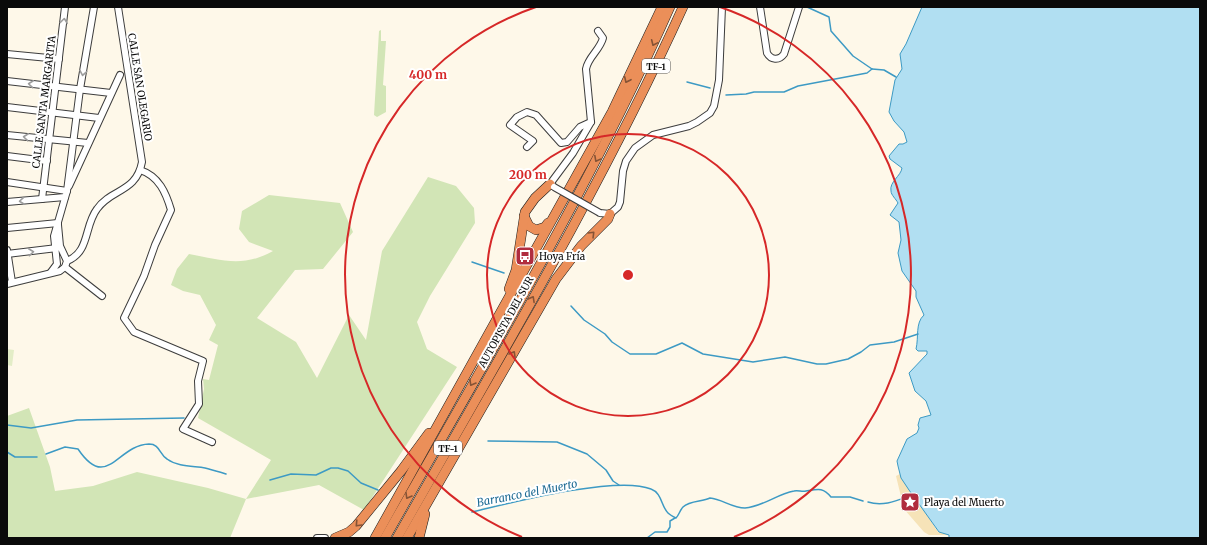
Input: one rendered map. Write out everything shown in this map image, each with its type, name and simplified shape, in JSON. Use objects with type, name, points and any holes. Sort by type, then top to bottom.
[{"type":"highway","points":[[375,538],[612,112],[662,7]]},
{"type":"highway","name":"AUTOPISTA DEL SUR","points":[[385,538],[544,257],[599,156],[649,54],[670,7]]},
{"type":"highway","name":"AUTOPISTA DEL SUR","points":[[397,538],[605,167],[659,60],[683,7]]},
{"type":"highway","points":[[500,312],[516,270],[524,216],[531,203],[552,185]]},
{"type":"highway","points":[[524,216],[526,222],[531,228],[540,230],[548,224],[555,210],[562,204]]},
{"type":"highway","points":[[407,538],[556,279],[572,256],[608,219],[605,213]]},
{"type":"highway","points":[[472,424],[499,357]]},
{"type":"highway","points":[[335,538],[349,532],[369,511],[401,472],[450,404]]},
{"type":"highway","points":[[419,538],[423,518],[446,471]]},
{"type":"street","name":"CALLE SANTA MARGARITA","points":[[42,199],[65,7]]},
{"type":"street","points":[[51,272],[57,264],[58,223],[73,169],[73,142],[80,89],[94,7]]},
{"type":"street","name":"CALLE SAN OLEGARIO","points":[[118,7],[142,162],[140,170]]},
{"type":"street","points":[[598,31],[603,38],[602,43],[587,62],[586,69],[591,122],[552,185],[605,213],[618,207],[620,202],[623,171],[626,161],[635,148],[653,135],[689,126],[697,122],[710,113],[714,106],[719,80],[722,7]]},
{"type":"street","points":[[760,7],[767,53],[770,57],[775,59],[780,58],[784,54],[799,7]]},
{"type":"street","points":[[7,54],[59,60]]},
{"type":"street","name":"CALLE SAN OLEGARIO","points":[[73,169],[88,143],[120,75]]},
{"type":"street","points":[[7,81],[111,93]]},
{"type":"street","points":[[7,107],[99,118]]},
{"type":"street","points":[[528,147],[532,141],[510,124],[517,117],[526,112],[536,115],[561,144],[567,142],[580,127],[591,122]]},
{"type":"street","points":[[7,135],[88,143]]},
{"type":"street","points":[[7,156],[47,161]]},
{"type":"street","points":[[57,248],[7,253],[10,283],[60,271],[82,250],[95,212],[100,205],[108,198],[132,184],[140,170],[151,175],[160,184],[171,210],[155,244],[144,276],[124,318],[134,332],[202,360],[203,365],[198,381],[200,397],[198,404],[183,429],[212,442]]},
{"type":"street","points":[[7,182],[44,188],[66,194]]},
{"type":"street","points":[[7,202],[42,199],[66,194]]},
{"type":"street","points":[[7,228],[58,223]]},
{"type":"street","points":[[57,248],[65,265],[102,296]]},
{"type":"street","points":[[57,264],[65,265]]},
{"type":"street","points":[[317,538],[325,538]]},
{"type":"green space","points":[[381,30],[381,41],[386,41],[383,85],[386,86],[386,112],[377,117],[374,115],[379,31]]},
{"type":"green space","points":[[428,177],[456,186],[474,208],[475,223],[430,296],[417,322],[427,349],[457,367],[364,510],[319,485],[246,499],[271,460],[198,418],[204,389],[203,379],[209,380],[218,345],[209,340],[216,325],[200,295],[183,291],[171,285],[177,269],[189,254],[222,260],[242,261],[262,256],[273,251],[249,242],[239,229],[242,211],[269,195],[340,203],[353,232],[323,269],[295,270],[257,318],[296,342],[317,378],[349,315],[366,340],[382,251]]},
{"type":"green space","points":[[7,349],[14,350],[12,366],[7,365]]},
{"type":"green space","points":[[29,408],[50,467],[55,491],[93,486],[137,472],[208,488],[246,499],[230,538],[7,538],[7,416]]},
{"type":"sand","name":"Playa del Muerto","points":[[900,474],[938,532],[949,535],[929,535],[924,532],[904,509],[896,476]]},
{"type":"water","points":[[922,7],[1200,7],[1200,538],[949,538],[949,535],[939,532],[901,478],[897,461],[907,439],[917,433],[920,418],[931,415],[926,401],[915,391],[909,373],[927,354],[927,351],[918,351],[916,349],[918,326],[924,315],[916,297],[916,291],[902,271],[898,253],[901,240],[899,222],[890,215],[898,203],[891,192],[891,188],[902,168],[890,159],[889,156],[899,144],[907,142],[904,132],[894,121],[889,112],[895,80],[902,69],[900,54]]},
{"type":"waterway","points":[[807,7],[829,17],[831,31],[853,56],[872,69],[884,70],[896,77]]},
{"type":"waterway","points":[[726,95],[754,92],[784,92],[798,86],[867,73],[872,69]]},
{"type":"waterway","points":[[687,82],[710,88]]},
{"type":"waterway","points":[[472,262],[504,273]]},
{"type":"waterway","points":[[571,306],[584,320],[605,334],[612,342],[630,354],[656,354],[682,343],[703,354],[753,362],[785,357],[817,364],[826,364],[848,359],[870,345],[894,342],[918,334]]},
{"type":"waterway","points":[[7,425],[31,428],[77,420],[184,418]]},
{"type":"waterway","points":[[488,441],[557,442],[587,454],[606,470],[613,481],[619,485]]},
{"type":"waterway","name":"Barranco del Muerto","points":[[46,454],[65,447],[78,449],[88,461],[97,466],[105,467],[138,446],[153,444],[164,457],[171,462],[186,466],[205,468],[226,474]]},
{"type":"waterway","name":"Barranco del Muerto","points":[[7,452],[15,457],[37,457]]},
{"type":"waterway","name":"Barranco del Muerto","points":[[270,480],[291,474],[316,475],[331,468],[338,468],[348,471],[361,483],[378,490]]},
{"type":"waterway","name":"Barranco del Muerto","points":[[472,512],[536,497],[614,485],[635,486],[655,491],[669,514],[676,518],[682,508],[686,505],[710,498],[736,507],[745,508],[788,493],[817,489],[823,490],[831,497],[850,497],[863,501]]},
{"type":"waterway","name":"Barranco del Muerto","points":[[868,502],[880,504],[896,501],[912,495]]},
{"type":"waterway","points":[[647,538],[655,532],[667,532],[670,527],[670,521],[675,518]]},
{"type":"place","name":"Hoya Fría","points":[[525,256]]},
{"type":"place","name":"Playa del Muerto","points":[[910,502]]}]
